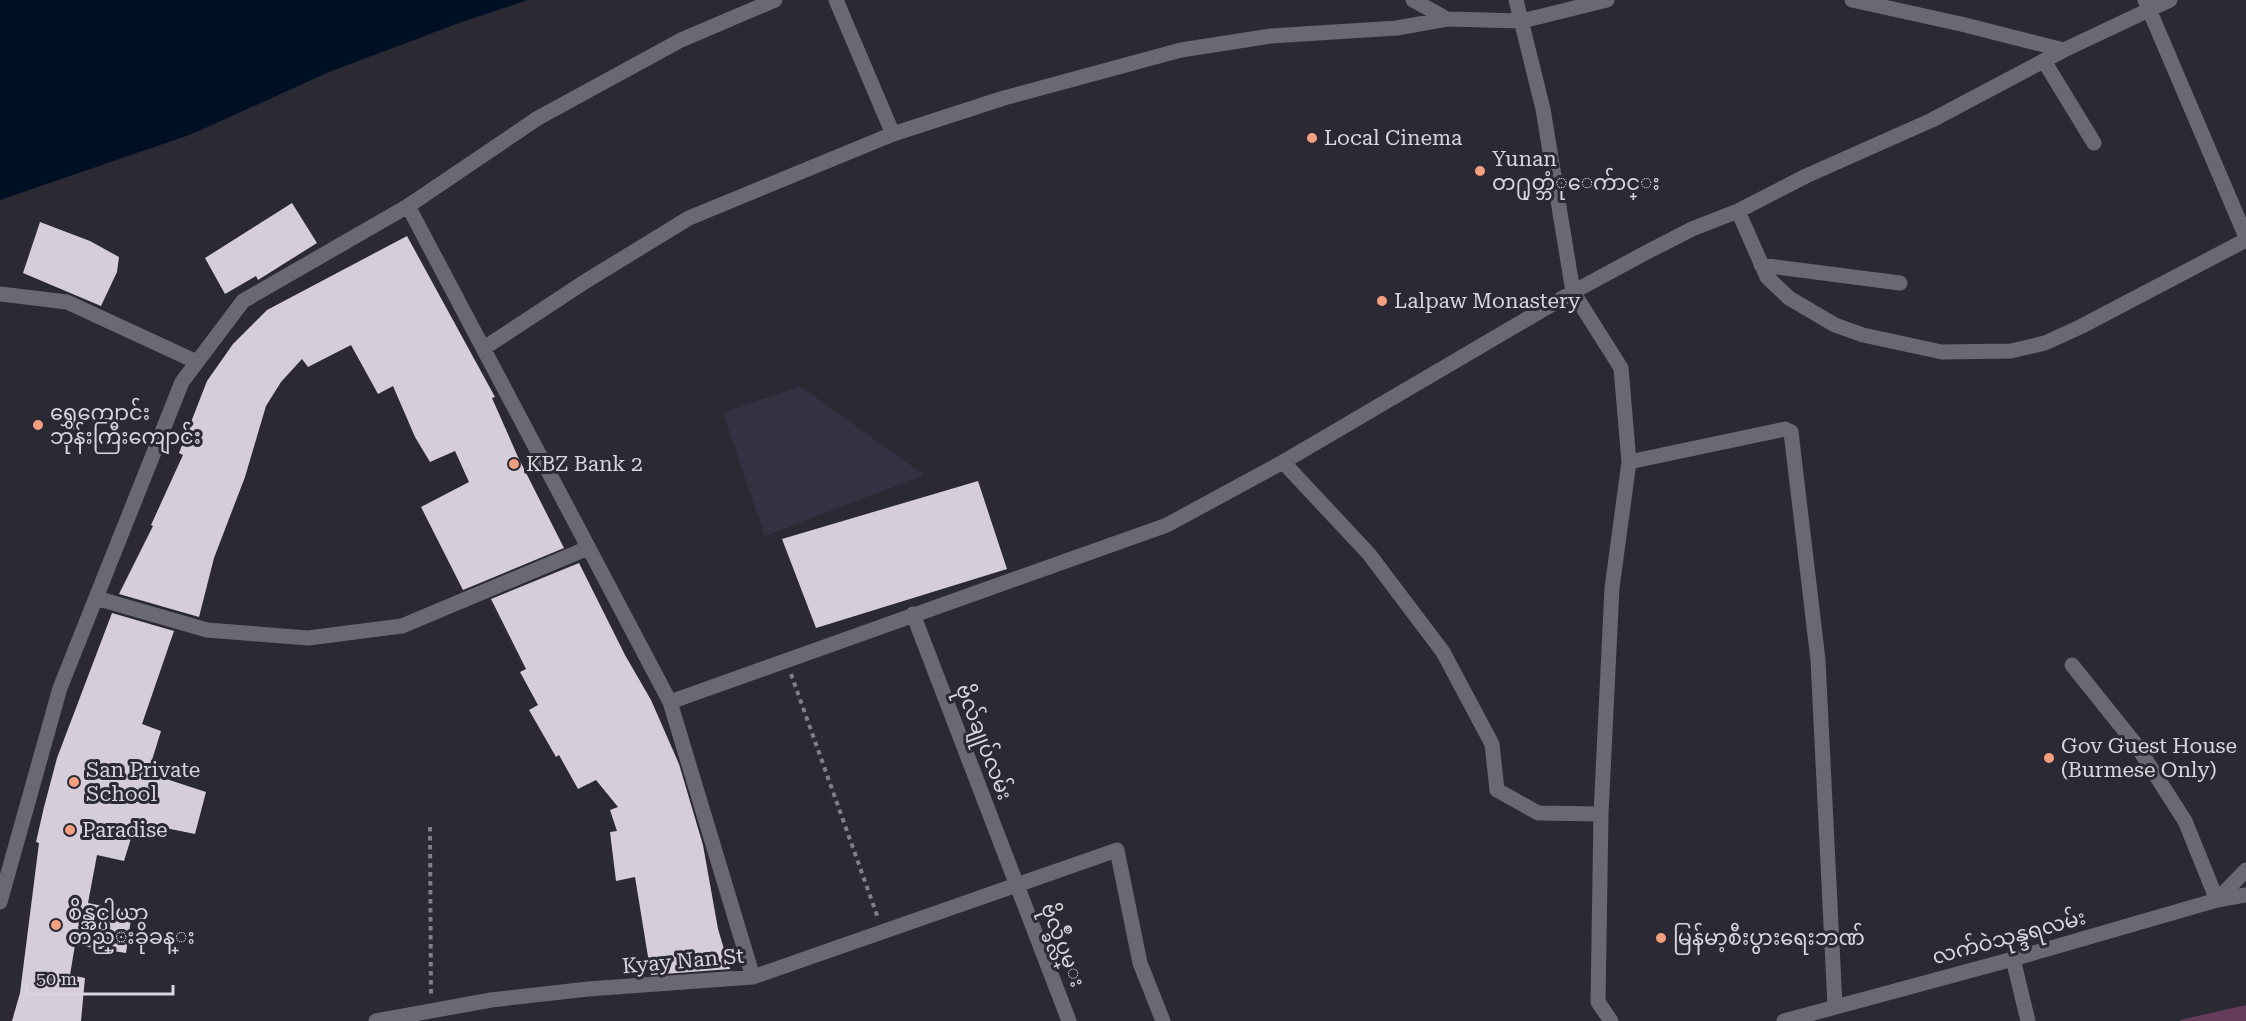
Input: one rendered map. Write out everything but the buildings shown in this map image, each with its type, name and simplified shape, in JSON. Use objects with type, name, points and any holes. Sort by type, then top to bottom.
[{"type":"street","points":[[0,902],[60,688],[182,382],[243,301],[408,206],[538,118],[681,40],[775,0]]},
{"type":"street","points":[[836,0],[893,134]]},
{"type":"street","points":[[1413,0],[1447,19]]},
{"type":"street","points":[[1516,0],[1543,109],[1573,292],[1620,368],[1629,462],[1612,588],[1601,814],[1598,1002],[1611,1021]]},
{"type":"street","points":[[484,348],[586,281],[690,218],[893,134],[1004,98],[1181,50],[1271,36],[1397,28],[1447,19],[1522,21],[1607,0]]},
{"type":"street","points":[[1852,0],[2064,50]]},
{"type":"street","points":[[670,702],[1167,525],[1283,462],[1573,292],[1692,229],[1738,211],[1806,176],[1932,120],[2147,5],[2170,0]]},
{"type":"street","points":[[1738,211],[1767,277],[1789,298],[1835,325],[1863,335],[1942,352],[2011,351],[2045,343],[2080,327],[2246,239],[2147,5]]},
{"type":"street","points":[[2044,61],[2094,143]]},
{"type":"street","points":[[408,206],[670,702],[753,977]]},
{"type":"street","points":[[1761,265],[1900,283]]},
{"type":"street","points":[[0,294],[67,302],[197,362]]},
{"type":"street","points":[[1629,462],[1785,429],[1791,432],[1818,660],[1835,1006]]},
{"type":"street","points":[[1283,462],[1369,554],[1443,652],[1492,744],[1497,790],[1538,813],[1601,814]]},
{"type":"street","points":[[96,598],[207,630],[308,638],[402,626],[588,548]]},
{"type":"street","name":"ဗိုလ်ချုပ်လမ်း","points":[[913,614],[1016,884]]},
{"type":"street","points":[[2072,665],[2137,746],[2185,821],[2217,900],[2246,870]]},
{"type":"street","name":"Kyay Nan St","points":[[376,1021],[491,1000],[588,989],[753,977],[882,930],[1117,850],[1140,963],[1163,1021]]},
{"type":"street","name":"ဗိုလ္ခ်ဳပ္လမ္း","points":[[1016,884],[1070,1021]]},
{"type":"street","name":"လက်ဝဲသုန္ဒရလမ်း","points":[[1784,1021],[2013,959],[2217,900],[2246,895]]},
{"type":"street","points":[[2013,959],[2028,1021]]},
{"type":"path","points":[[787,662],[830,789],[882,930]]},
{"type":"path","points":[[430,827],[431,1011]]},
{"type":"shaded area","points":[[800,386],[924,475],[765,536],[723,413]]},
{"type":"shaded area","points":[[2246,1005],[2246,1021],[2180,1021],[2180,1020]]},
{"type":"water","points":[[0,0],[528,0],[459,23],[329,72],[192,134],[0,200]]},
{"type":"place","name":"Local Cinema","points":[[1312,138]]},
{"type":"place","name":"Yunan တ႐ုတ္ဘံုေက်ာင္း","points":[[1480,171]]},
{"type":"place","name":"Lalpaw Monastery","points":[[1382,301]]},
{"type":"place","name":"ရွှေကျောင်း ဘုန်းကြီးကျောင်း","points":[[38,425]]},
{"type":"place","name":"KBZ Bank 2","points":[[514,464]]},
{"type":"place","name":"Gov Guest House (Burmese Only)","points":[[2049,758]]},
{"type":"place","name":"San Private School","points":[[74,782]]},
{"type":"place","name":"Paradise","points":[[70,830]]},
{"type":"place","name":"စိန္အင္ပါယာ တည္းခိုခန္း","points":[[56,925]]},
{"type":"place","name":"မြန်မာ့စီးပွားရေးဘဏ်","points":[[1661,938]]}]
